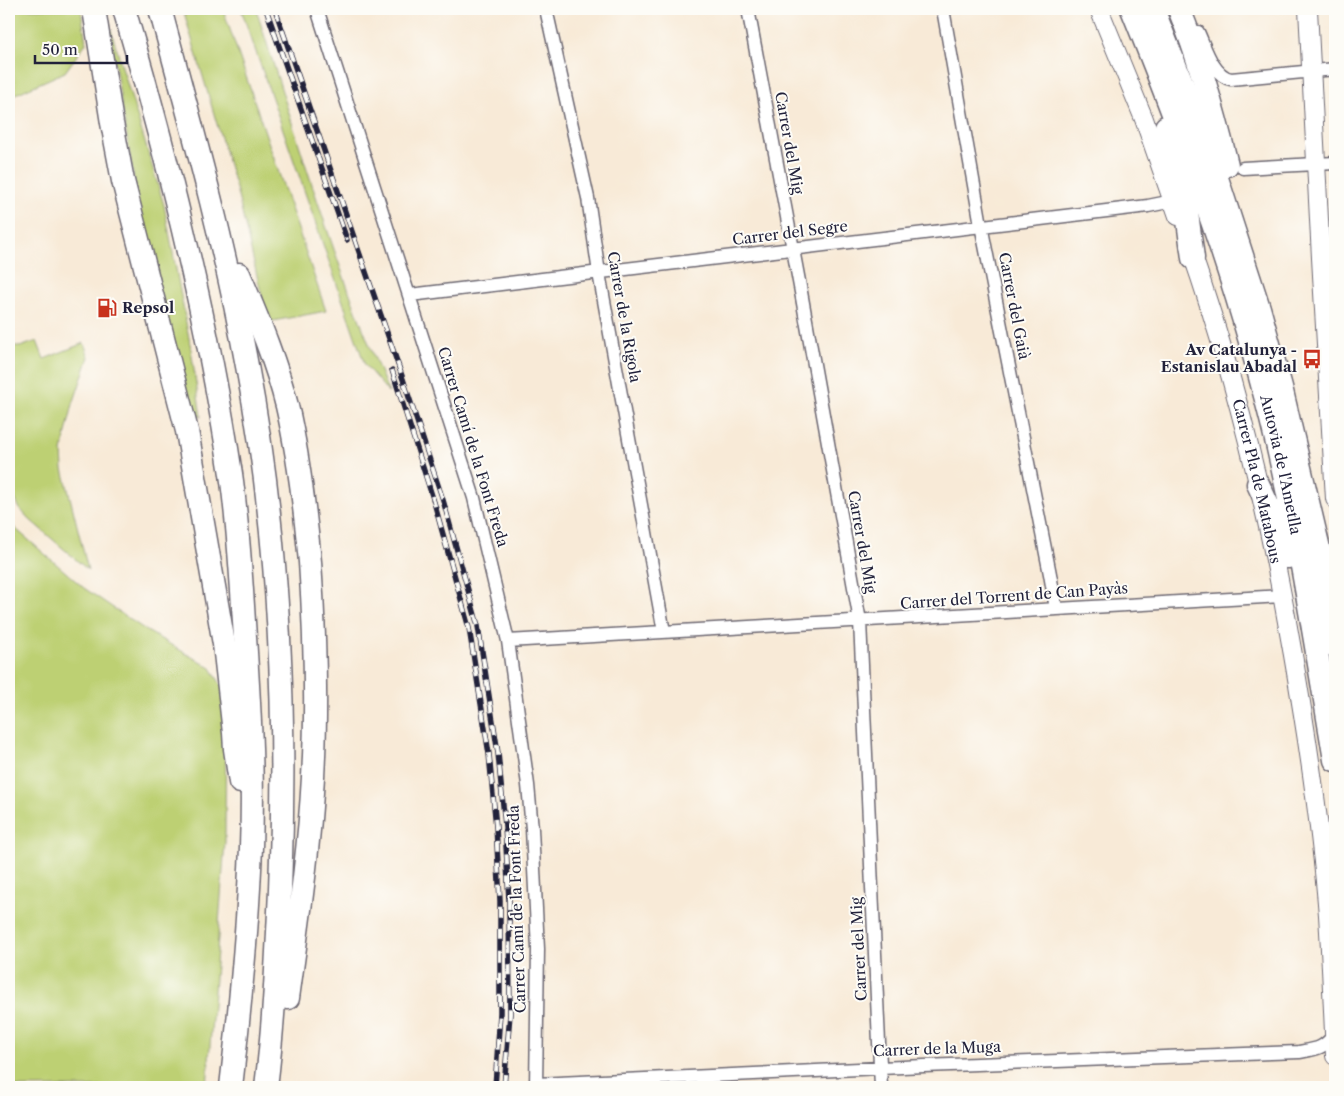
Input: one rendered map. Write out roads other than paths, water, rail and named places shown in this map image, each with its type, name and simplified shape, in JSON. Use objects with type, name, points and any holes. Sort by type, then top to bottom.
[{"type":"highway","points":[[94,9],[123,181],[142,261],[176,387],[196,482],[224,644],[234,733],[234,749],[251,847]]},
{"type":"highway","points":[[124,9],[192,263],[231,476],[241,570],[251,760],[251,847],[243,964],[231,1087]]},
{"type":"highway","points":[[160,9],[192,125],[244,349],[263,463],[273,557],[283,749],[283,828],[274,1019],[266,1086]]},
{"type":"highway","name":"Autovia de l'Ametlla","points":[[1132,9],[1192,162],[1227,267],[1276,442],[1295,530],[1326,647]]},
{"type":"highway","name":"Autovia de l'Ametlla","points":[[1153,9],[1205,141],[1261,317],[1290,423],[1320,553],[1335,760]]},
{"type":"highway","points":[[1179,9],[1210,96],[1236,210],[1239,245]]},
{"type":"highway","points":[[1145,42],[1151,74],[1165,122],[1187,214],[1193,258]]},
{"type":"highway","points":[[212,208],[255,314],[286,403],[293,430],[302,490],[312,592],[315,718],[313,777],[305,873],[288,1002],[266,1086]]},
{"type":"highway","points":[[1258,484],[1285,542],[1299,601],[1326,647]]},
{"type":"main road","name":"Carrer Pla de Matabous","points":[[1099,9],[1144,119],[1193,258],[1235,390],[1258,484],[1283,596],[1312,774],[1328,914],[1335,1056]]},
{"type":"main road","points":[[1308,9],[1316,164],[1328,258],[1335,499]]},
{"type":"street","name":"Carrer Camí de la Font Freda","points":[[317,9],[474,498],[508,641],[528,785],[533,838],[538,949],[536,1086]]},
{"type":"street","name":"Carrer de la Rigola","points":[[546,9],[588,198],[599,273],[664,632]]},
{"type":"street","name":"Carrer del Mig","points":[[748,9],[860,621],[881,1087]]},
{"type":"street","name":"Carrer del Gaià","points":[[943,9],[981,225],[1056,609]]},
{"type":"street","points":[[1186,9],[1216,67],[1225,78],[1232,79],[1335,69]]},
{"type":"street","points":[[1243,168],[1335,163]]},
{"type":"street","name":"Carrer del Segre","points":[[410,295],[792,250],[981,225],[1148,206],[1173,201]]},
{"type":"street","name":"Carrer del Torrent de Can Payàs","points":[[508,641],[1283,596]]},
{"type":"street","name":"Carrer de la Muga","points":[[536,1086],[880,1068],[1299,1052],[1320,1048],[1334,1035]]},
{"type":"railway","points":[[266,9],[347,240]]},
{"type":"railway","points":[[275,9],[443,500],[478,626],[498,753],[505,826],[509,901],[510,1014],[504,1087]]},
{"type":"railway","points":[[392,370],[434,502],[469,628],[489,754],[496,827],[500,901],[500,1013],[495,1087]]},
{"type":"place","name":"Repsol","points":[[107,308]]},
{"type":"place","name":"Av Catalunya - Estanislau Abadal","points":[[1312,359]]}]
